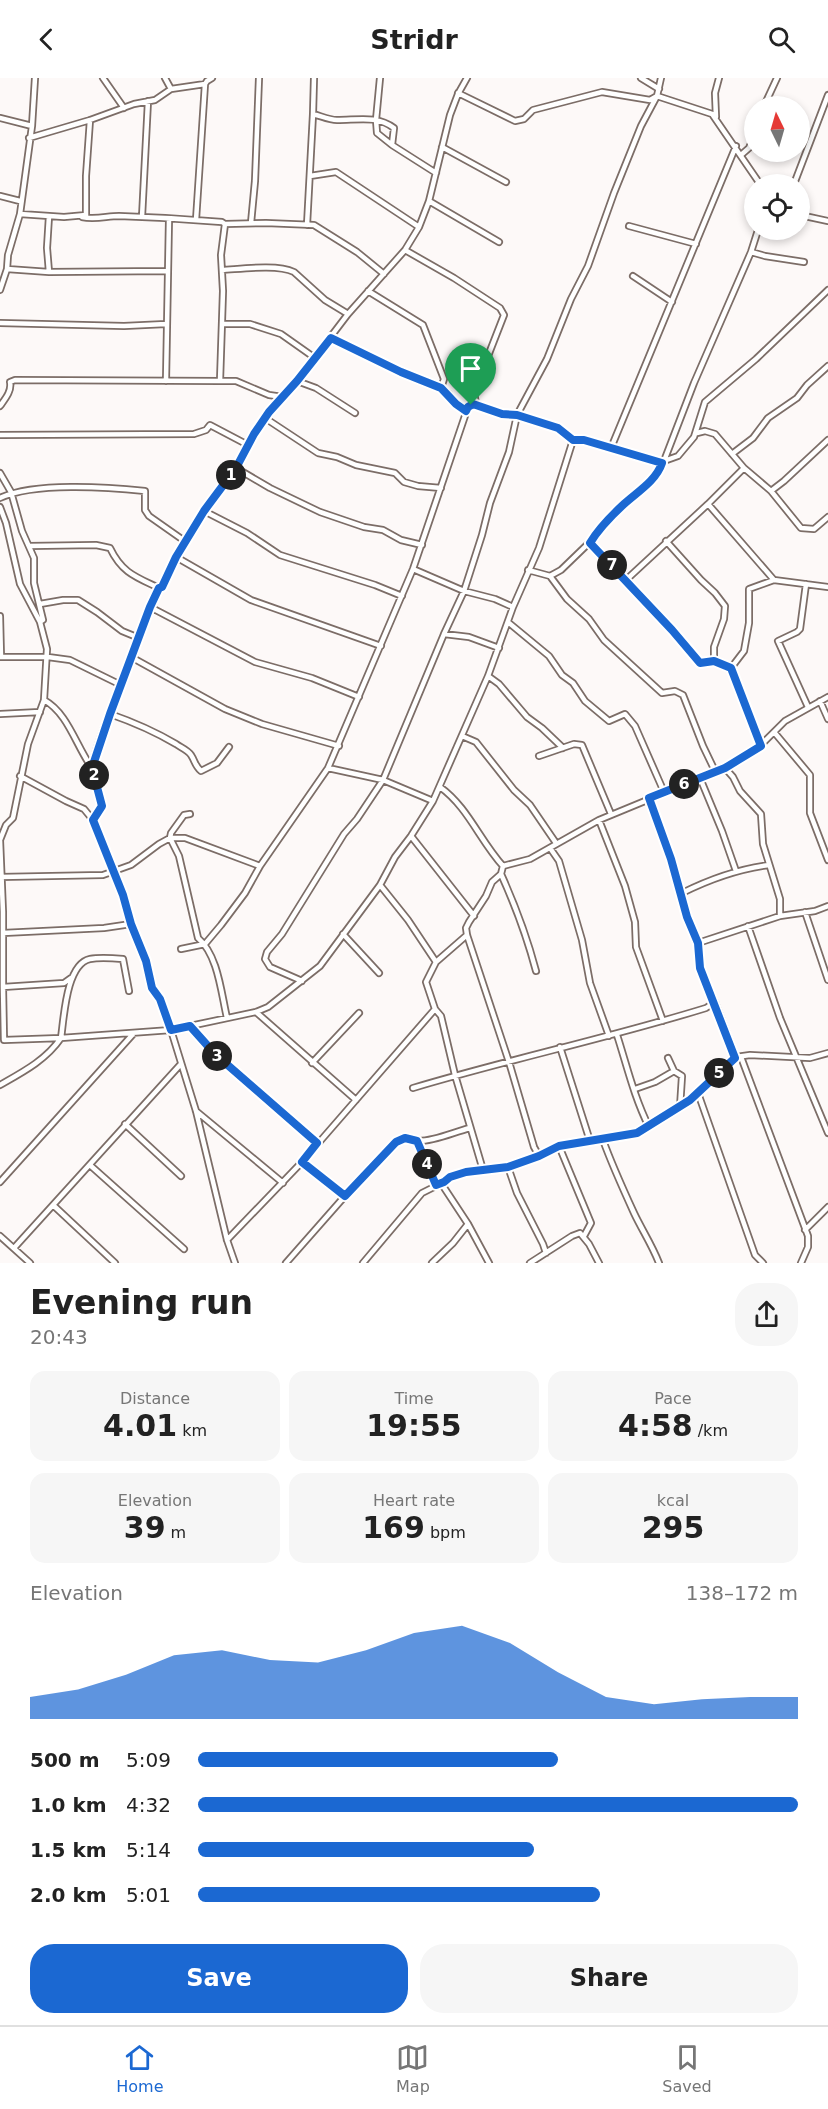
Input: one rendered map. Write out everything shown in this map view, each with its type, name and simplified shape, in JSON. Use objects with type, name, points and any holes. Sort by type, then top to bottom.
[{"type":"street","points":[[0,290],[20,214],[32,126],[35,78]]},
{"type":"street","points":[[103,78],[124,108]]},
{"type":"street","points":[[165,78],[171,89]]},
{"type":"street","points":[[29,138],[154,99],[171,89],[205,84],[212,78]]},
{"type":"street","points":[[251,223],[260,78]]},
{"type":"street","points":[[307,225],[314,78]]},
{"type":"street","points":[[380,78],[377,133],[436,173]]},
{"type":"street","points":[[92,768],[150,607],[176,557],[204,511],[236,468],[265,418],[297,381],[348,314],[405,250],[419,227],[429,201],[450,115],[458,93],[467,78]]},
{"type":"street","points":[[641,78],[659,89]]},
{"type":"street","points":[[302,981],[270,967],[265,959],[267,952],[282,934],[344,834],[357,819],[382,780],[464,591],[490,503],[509,452],[517,415],[547,359],[571,299],[588,266],[604,217],[641,126],[657,96],[661,78]]},
{"type":"street","points":[[716,120],[715,93],[719,78]]},
{"type":"street","points":[[769,96],[777,78]]},
{"type":"street","points":[[196,220],[205,84]]},
{"type":"street","points":[[458,93],[515,122],[524,119],[533,110],[602,92],[650,100],[657,96],[712,114],[753,174]]},
{"type":"street","points":[[798,174],[828,95]]},
{"type":"street","points":[[142,217],[148,101]]},
{"type":"street","points":[[313,114],[334,120],[385,121],[394,128],[392,145]]},
{"type":"street","points":[[0,118],[32,126]]},
{"type":"street","points":[[87,215],[86,176],[90,120]]},
{"type":"street","points":[[611,448],[736,146]]},
{"type":"street","points":[[442,147],[506,182]]},
{"type":"street","points":[[310,176],[336,172],[419,227]]},
{"type":"street","points":[[0,196],[20,201]]},
{"type":"street","points":[[429,201],[499,242]]},
{"type":"street","points":[[20,214],[87,215]]},
{"type":"street","points":[[87,215],[82,217],[99,219],[114,216],[196,220],[225,224],[314,225],[357,252],[384,274]]},
{"type":"street","points":[[49,216],[47,248],[49,272]]},
{"type":"street","points":[[810,217],[828,221]]},
{"type":"street","points":[[166,381],[169,219]]},
{"type":"street","points":[[220,381],[221,255],[225,224]]},
{"type":"street","points":[[629,226],[696,244]]},
{"type":"street","points":[[550,576],[561,570],[590,543],[599,528],[648,484],[659,470],[693,383],[755,240]]},
{"type":"street","points":[[405,250],[500,308],[504,315],[474,392],[476,404]]},
{"type":"street","points":[[751,252],[804,262]]},
{"type":"street","points":[[7,269],[49,272],[167,271]]},
{"type":"street","points":[[222,270],[288,269],[325,300],[348,314]]},
{"type":"street","points":[[633,276],[672,302]]},
{"type":"street","points":[[181,949],[205,944],[221,925],[245,893],[260,866],[328,768],[413,569],[466,411],[471,405],[476,404],[502,414],[517,415],[558,428],[573,440],[584,440],[663,462],[678,456],[697,433],[699,417],[705,402],[756,359],[828,290]]},
{"type":"street","points":[[368,291],[423,325],[444,379],[441,388]]},
{"type":"street","points":[[0,323],[124,326],[166,324]]},
{"type":"street","points":[[222,324],[250,324],[281,334],[315,358]]},
{"type":"street","points":[[331,338],[401,372],[441,388],[466,411]]},
{"type":"street","points":[[732,454],[753,438],[768,418],[798,398],[807,385],[828,366]]},
{"type":"street","points":[[0,406],[11,387],[10,382],[15,380],[236,381],[269,395],[283,397]]},
{"type":"street","points":[[297,381],[316,388],[356,413]]},
{"type":"street","points":[[265,418],[318,453],[338,457],[356,465],[395,473],[404,482],[418,486],[441,488]]},
{"type":"street","points":[[0,435],[194,434],[206,430],[210,425],[248,445]]},
{"type":"street","points":[[697,433],[705,431],[715,434],[744,468],[771,491],[801,528],[814,529],[828,517]]},
{"type":"street","points":[[0,507],[20,584],[40,622],[48,657],[44,700],[20,776],[12,818],[3,825],[0,840],[2,1040],[171,1030],[256,1012],[268,1006],[320,966],[380,885],[395,857],[411,836],[440,787],[488,676],[538,548],[573,440]]},
{"type":"street","points":[[771,491],[784,482],[828,440]]},
{"type":"street","points":[[236,468],[270,488],[320,512],[364,527],[383,530],[401,540],[422,545]]},
{"type":"street","points":[[626,580],[744,468]]},
{"type":"street","points":[[0,473],[11,492],[22,531],[34,558],[34,583],[44,620],[40,622]]},
{"type":"street","points":[[0,498],[11,492],[44,489],[123,489],[145,492],[145,510],[149,516],[186,542]]},
{"type":"street","points":[[708,504],[774,580]]},
{"type":"street","points":[[204,511],[247,533],[280,555],[375,585],[402,596]]},
{"type":"street","points":[[666,541],[715,593],[724,606],[724,620],[718,635],[714,661]]},
{"type":"street","points":[[590,543],[700,663],[714,661],[731,668],[761,746]]},
{"type":"street","points":[[29,546],[96,545],[110,548],[117,563],[133,576],[159,588]]},
{"type":"street","points":[[176,557],[251,600],[381,646]]},
{"type":"street","points":[[413,569],[464,591],[495,599],[513,608]]},
{"type":"street","points":[[528,570],[550,576],[567,598],[589,619],[604,640],[662,693],[675,691],[683,695],[703,746],[716,771]]},
{"type":"street","points":[[731,668],[744,651],[749,623],[749,589],[774,580],[828,587]]},
{"type":"street","points":[[806,584],[800,629],[778,641],[808,707]]},
{"type":"street","points":[[39,604],[78,600],[122,631],[139,638]]},
{"type":"street","points":[[150,607],[255,662],[312,678],[359,697]]},
{"type":"street","points":[[0,616],[1,657],[48,657],[70,660],[121,686]]},
{"type":"street","points":[[509,622],[549,656],[562,675],[599,714],[609,721],[624,714],[635,726],[664,792]]},
{"type":"street","points":[[444,634],[469,637],[499,648]]},
{"type":"street","points":[[131,657],[225,709],[262,724],[339,746]]},
{"type":"street","points":[[488,676],[499,684],[527,717],[563,748]]},
{"type":"street","points":[[503,866],[523,861],[550,848],[610,814],[725,768],[761,746],[785,721],[828,697]]},
{"type":"street","points":[[44,700],[59,713],[92,768],[102,806],[93,820]]},
{"type":"street","points":[[820,701],[828,719]]},
{"type":"street","points":[[0,714],[40,712]]},
{"type":"street","points":[[110,714],[147,727],[187,751],[201,771],[217,763],[229,747]]},
{"type":"street","points":[[774,732],[810,775],[810,813],[828,856]]},
{"type":"street","points":[[462,736],[476,742],[514,790],[530,805],[556,843]]},
{"type":"street","points":[[539,756],[574,744],[582,745],[610,814]]},
{"type":"street","points":[[328,768],[382,780],[433,801]]},
{"type":"street","points":[[725,768],[740,791],[761,814],[764,844],[780,899],[780,916]]},
{"type":"street","points":[[20,776],[84,809],[93,820],[123,895],[131,924],[144,955],[152,988],[160,999],[171,1030],[196,1112],[226,1240],[235,1263]]},
{"type":"street","points":[[700,778],[736,872]]},
{"type":"street","points":[[440,787],[450,795],[475,826],[503,866],[501,874],[492,882],[466,928],[534,1147],[539,1156]]},
{"type":"street","points":[[649,798],[682,893],[687,917],[698,943],[700,968],[738,1057],[809,1242],[801,1263]]},
{"type":"street","points":[[190,814],[184,815],[170,838],[179,856],[198,938],[205,944],[215,968],[227,1018]]},
{"type":"street","points":[[599,820],[625,886],[635,922],[636,947],[663,1022]]},
{"type":"street","points":[[411,836],[474,916]]},
{"type":"street","points":[[0,877],[114,873],[139,860],[170,838],[185,838],[260,866]]},
{"type":"street","points":[[550,848],[559,861],[582,940],[590,983],[609,1036]]},
{"type":"street","points":[[682,893],[708,880],[748,867],[769,865]]},
{"type":"street","points":[[501,874],[530,945],[536,970]]},
{"type":"street","points":[[380,885],[408,920],[436,962]]},
{"type":"street","points":[[698,943],[780,916],[828,906]]},
{"type":"street","points":[[805,912],[826,967],[828,980]]},
{"type":"street","points":[[2,933],[87,929],[131,924]]},
{"type":"street","points":[[748,926],[780,1018],[828,1133]]},
{"type":"street","points":[[343,934],[379,973]]},
{"type":"street","points":[[467,935],[436,962],[426,982],[435,1009],[441,1016],[455,1075],[483,1170]]},
{"type":"street","points":[[0,1085],[51,1053],[61,1038],[71,978],[80,964],[89,959],[123,958],[129,991]]},
{"type":"street","points":[[3,987],[64,982],[71,978]]},
{"type":"street","points":[[413,1088],[560,1047],[663,1022],[711,1006],[715,1002]]},
{"type":"street","points":[[226,1240],[302,1162],[435,1009]]},
{"type":"street","points":[[256,1012],[356,1100]]},
{"type":"street","points":[[312,1063],[359,1013]]},
{"type":"street","points":[[190,1026],[215,1054],[317,1143]]},
{"type":"street","points":[[0,1182],[134,1033]]},
{"type":"street","points":[[617,1035],[625,1065],[635,1089],[638,1106],[649,1127]]},
{"type":"street","points":[[560,1047],[590,1142]]},
{"type":"street","points":[[363,1263],[422,1192],[450,1177],[508,1167],[559,1146],[628,1136],[649,1127],[680,1107],[738,1057],[750,1055],[810,1059],[828,1053]]},
{"type":"street","points":[[668,1058],[674,1071],[682,1076],[680,1107]]},
{"type":"street","points":[[14,1248],[91,1166],[125,1124],[180,1065]]},
{"type":"street","points":[[635,1089],[655,1082],[674,1071]]},
{"type":"street","points":[[698,1093],[755,1255],[764,1263]]},
{"type":"street","points":[[820,1113],[828,1110]]},
{"type":"street","points":[[196,1112],[283,1182]]},
{"type":"street","points":[[125,1124],[181,1176]]},
{"type":"street","points":[[286,1263],[396,1142],[405,1138],[417,1141],[470,1128]]},
{"type":"street","points":[[603,1140],[635,1215],[650,1240],[659,1263]]},
{"type":"street","points":[[417,1141],[436,1185]]},
{"type":"street","points":[[559,1146],[591,1223],[585,1236]]},
{"type":"street","points":[[302,1162],[345,1196]]},
{"type":"street","points":[[91,1166],[184,1249]]},
{"type":"street","points":[[508,1167],[517,1193],[546,1253]]},
{"type":"street","points":[[444,1182],[443,1186],[468,1224],[489,1263]]},
{"type":"street","points":[[53,1205],[115,1263]]},
{"type":"street","points":[[805,1230],[828,1207]]},
{"type":"street","points":[[432,1263],[453,1243],[468,1224]]},
{"type":"street","points":[[530,1263],[580,1233],[585,1236],[599,1263]]},
{"type":"street","points":[[0,1236],[30,1263]]},
{"type":"route","points":[[331,338],[401,372],[441,388],[466,411],[471,405],[476,404],[502,414],[517,415],[558,428],[573,440],[584,440],[662,463],[648,484],[599,528],[590,543],[700,663],[714,661],[731,668],[761,746],[725,768],[649,798],[682,893],[687,917],[698,943],[700,968],[735,1058],[690,1100],[637,1133],[559,1146],[508,1167],[466,1172],[436,1185],[417,1141],[405,1138],[396,1142],[345,1196],[302,1162],[317,1143],[215,1054],[190,1026],[171,1030],[160,999],[152,988],[146,961],[131,924],[123,895],[93,820],[101,811],[102,806],[92,768],[150,607],[176,557],[204,511],[236,468],[269,412],[331,338]]}]
